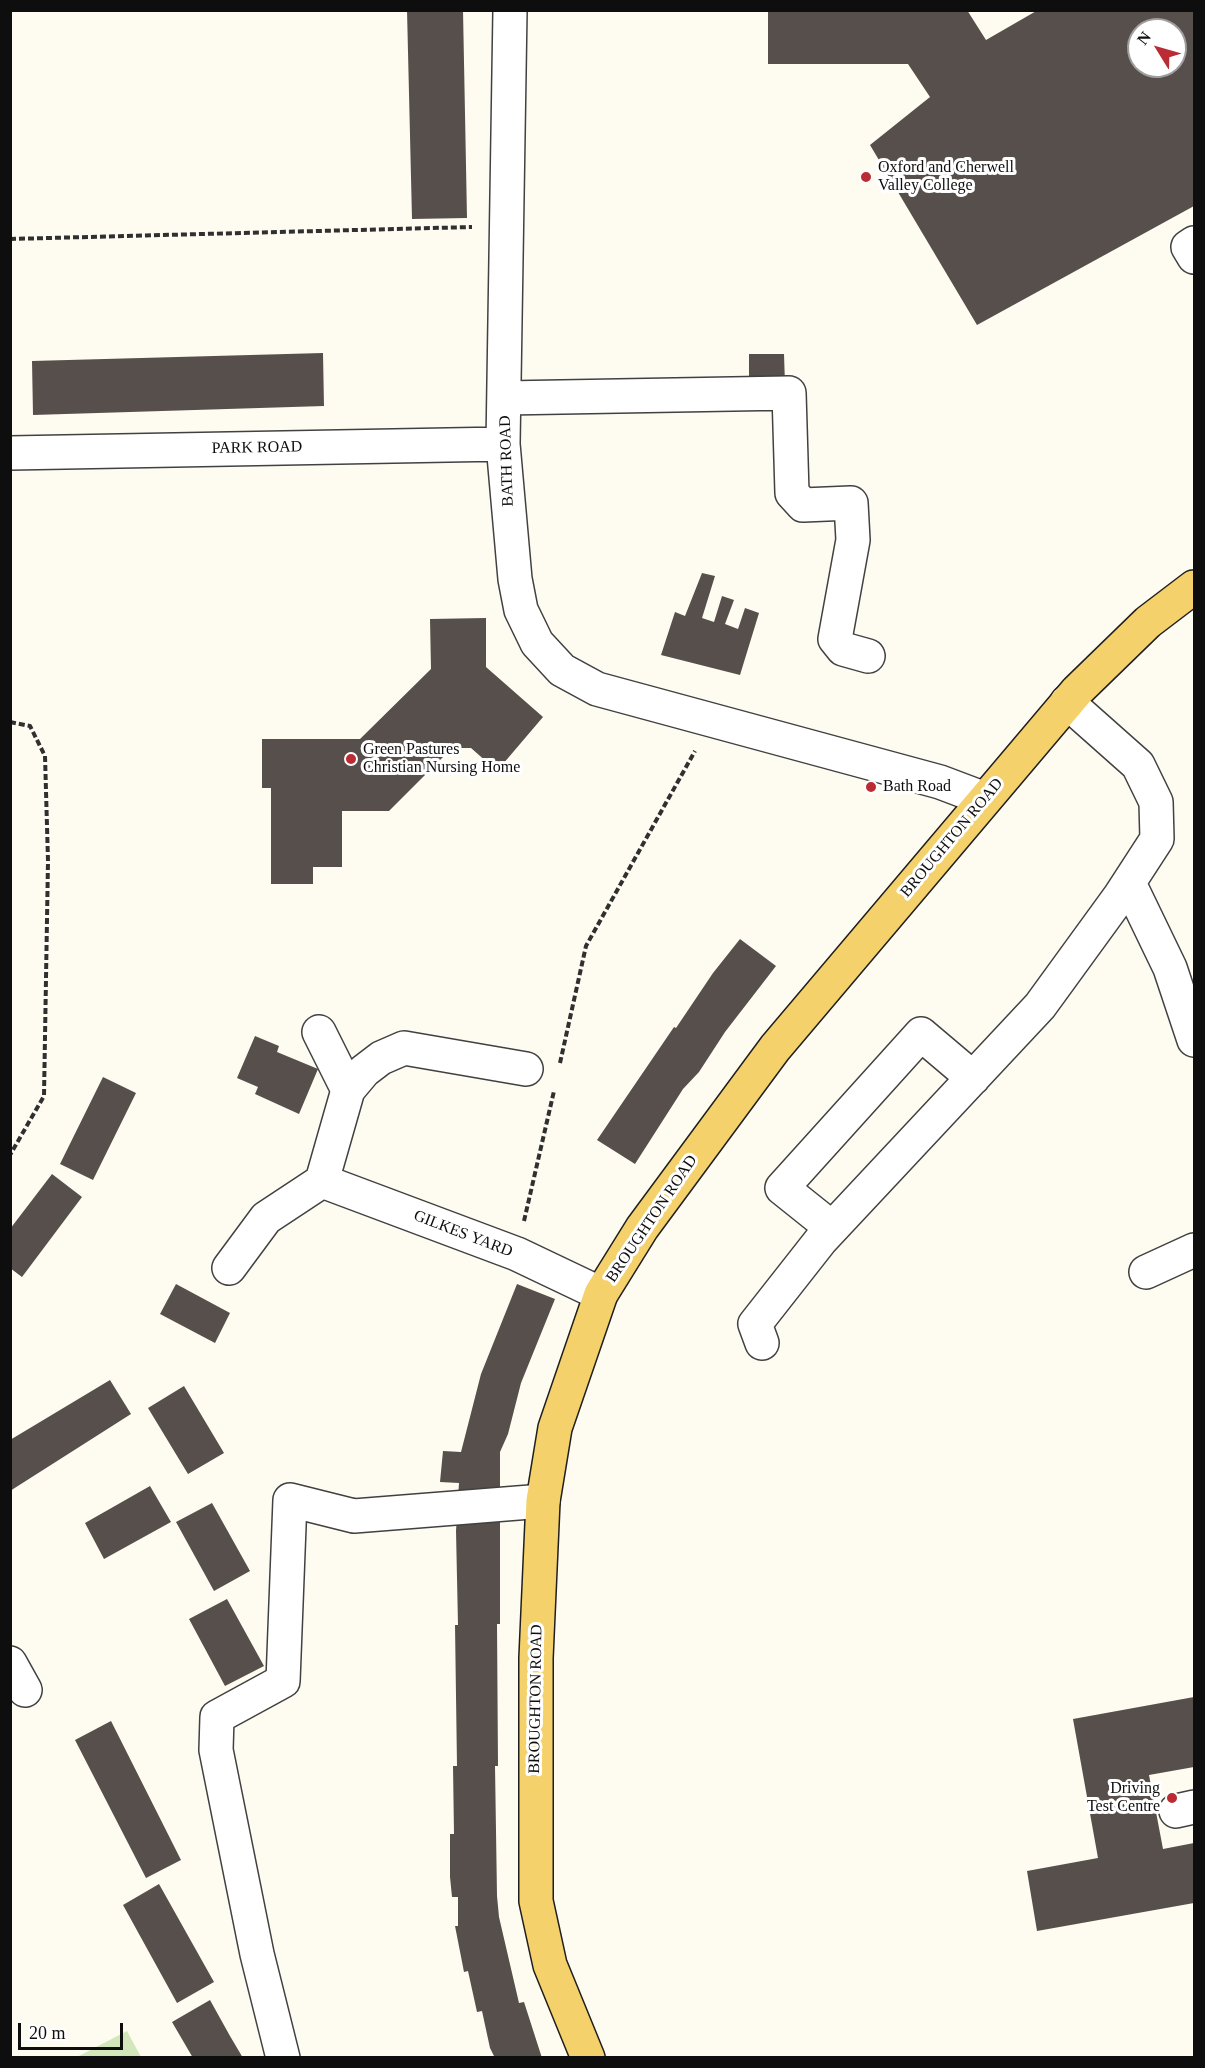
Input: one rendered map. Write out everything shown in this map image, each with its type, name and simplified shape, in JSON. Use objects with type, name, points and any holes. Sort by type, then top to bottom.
[{"type":"main road","name":"BROUGHTON ROAD","points":[[588,2058],[550,1965],[536,1901],[536,1658],[543,1501],[555,1428],[601,1294],[642,1228],[775,1048],[1067,702],[1148,622],[1194,587]]},
{"type":"street","name":"BATH ROAD","points":[[510,10],[503,444],[515,579],[521,610],[537,643],[562,670],[597,689],[940,782],[985,799]]},
{"type":"street","points":[[505,398],[789,393],[792,493],[803,505],[851,504],[853,540],[835,639],[843,649],[868,656]]},
{"type":"street","name":"PARK ROAD","points":[[10,453],[503,444]]},
{"type":"street","points":[[762,1343],[755,1324],[832,1228],[1040,1006],[1129,883],[1157,839],[1156,802],[1138,765],[1067,702]]},
{"type":"street","points":[[1129,883],[1170,968],[1194,1040]]},
{"type":"street","points":[[319,1032],[348,1090]]},
{"type":"street","points":[[832,1228],[783,1188],[921,1034],[973,1078]]},
{"type":"street","points":[[229,1268],[266,1218],[322,1181],[348,1090],[364,1071],[381,1058],[404,1048],[526,1069]]},
{"type":"street","name":"GILKES YARD","points":[[322,1181],[517,1254],[601,1294]]},
{"type":"street","points":[[1146,1272],[1194,1250]]},
{"type":"street","points":[[283,2058],[257,1954],[216,1750],[217,1717],[283,1682],[290,1500],[354,1516],[543,1501]]},
{"type":"path","points":[[10,239],[507,226]]},
{"type":"path","points":[[560,1064],[586,946],[712,721]]},
{"type":"path","points":[[10,722],[30,726],[45,756],[48,861],[44,1096],[10,1155]]},
{"type":"path","points":[[517,1254],[555,1086]]},
{"type":"green space","points":[[127,2031],[141,2057],[77,2057]]},
{"type":"building","points":[[407,10],[463,10],[467,218],[412,219]]},
{"type":"building","name":"Oxford and Cherwell Valley College","points":[[768,10],[967,10],[986,40],[1038,10],[1194,10],[1194,206],[977,325],[870,145],[930,97],[908,64],[768,64]]},
{"type":"building","points":[[323,353],[324,406],[33,415],[32,361]]},
{"type":"building","points":[[749,354],[784,354],[785,384],[749,385]]},
{"type":"building","points":[[702,573],[715,576],[702,618],[714,622],[722,596],[734,600],[725,624],[738,629],[745,608],[759,613],[740,675],[661,655],[675,612],[685,616]]},
{"type":"building","name":"Green Pastures Christian Nursing Home","points":[[486,618],[486,667],[543,717],[497,771],[471,748],[452,748],[389,811],[342,811],[342,867],[313,867],[313,884],[271,884],[271,788],[262,788],[262,739],[360,739],[431,669],[430,619]]},
{"type":"building","points":[[740,939],[776,966],[725,1032],[699,1072],[683,1089],[635,1164],[597,1140],[674,1027],[676,1028],[713,973]]},
{"type":"building","points":[[255,1036],[279,1046],[277,1052],[318,1069],[299,1114],[255,1094],[258,1087],[237,1078]]},
{"type":"building","points":[[103,1077],[136,1093],[93,1180],[60,1164]]},
{"type":"building","points":[[52,1174],[82,1197],[22,1277],[10,1268],[10,1229]]},
{"type":"building","points":[[176,1284],[230,1313],[215,1343],[160,1314]]},
{"type":"building","points":[[517,1284],[555,1299],[521,1383],[508,1434],[500,1452],[500,1624],[497,1624],[498,1766],[495,1766],[497,1896],[499,1917],[519,2003],[524,2002],[542,2058],[495,2058],[490,2048],[482,2011],[477,2012],[468,1971],[464,1972],[455,1926],[458,1926],[458,1897],[452,1897],[450,1877],[450,1834],[454,1834],[453,1766],[457,1766],[455,1625],[458,1625],[456,1531],[459,1483],[440,1482],[443,1451],[461,1452],[481,1374]]},
{"type":"building","points":[[110,1380],[131,1414],[10,1491],[10,1440]]},
{"type":"building","points":[[184,1386],[224,1453],[188,1474],[148,1408]]},
{"type":"building","points":[[150,1486],[171,1522],[104,1559],[85,1523]]},
{"type":"building","points":[[212,1503],[250,1571],[214,1591],[176,1522]]},
{"type":"building","points":[[227,1599],[264,1666],[225,1686],[189,1619]]},
{"type":"building","points":[[1194,1697],[1194,1767],[1149,1775],[1163,1849],[1194,1843],[1194,1903],[1037,1931],[1027,1871],[1098,1858],[1073,1719]]},
{"type":"building","points":[[111,1721],[181,1860],[146,1878],[75,1740]]},
{"type":"building","points":[[159,1884],[214,1982],[177,2003],[123,1905]]},
{"type":"building","points":[[210,2000],[243,2058],[193,2058],[172,2022]]},
{"type":"place","name":"Oxford and Cherwell Valley College","points":[[866,177]]},
{"type":"place","name":"Green Pastures Christian Nursing Home","points":[[351,759]]},
{"type":"place","name":"Bath Road","points":[[871,787]]},
{"type":"place","name":"Driving Test Centre","points":[[1172,1798]]}]
